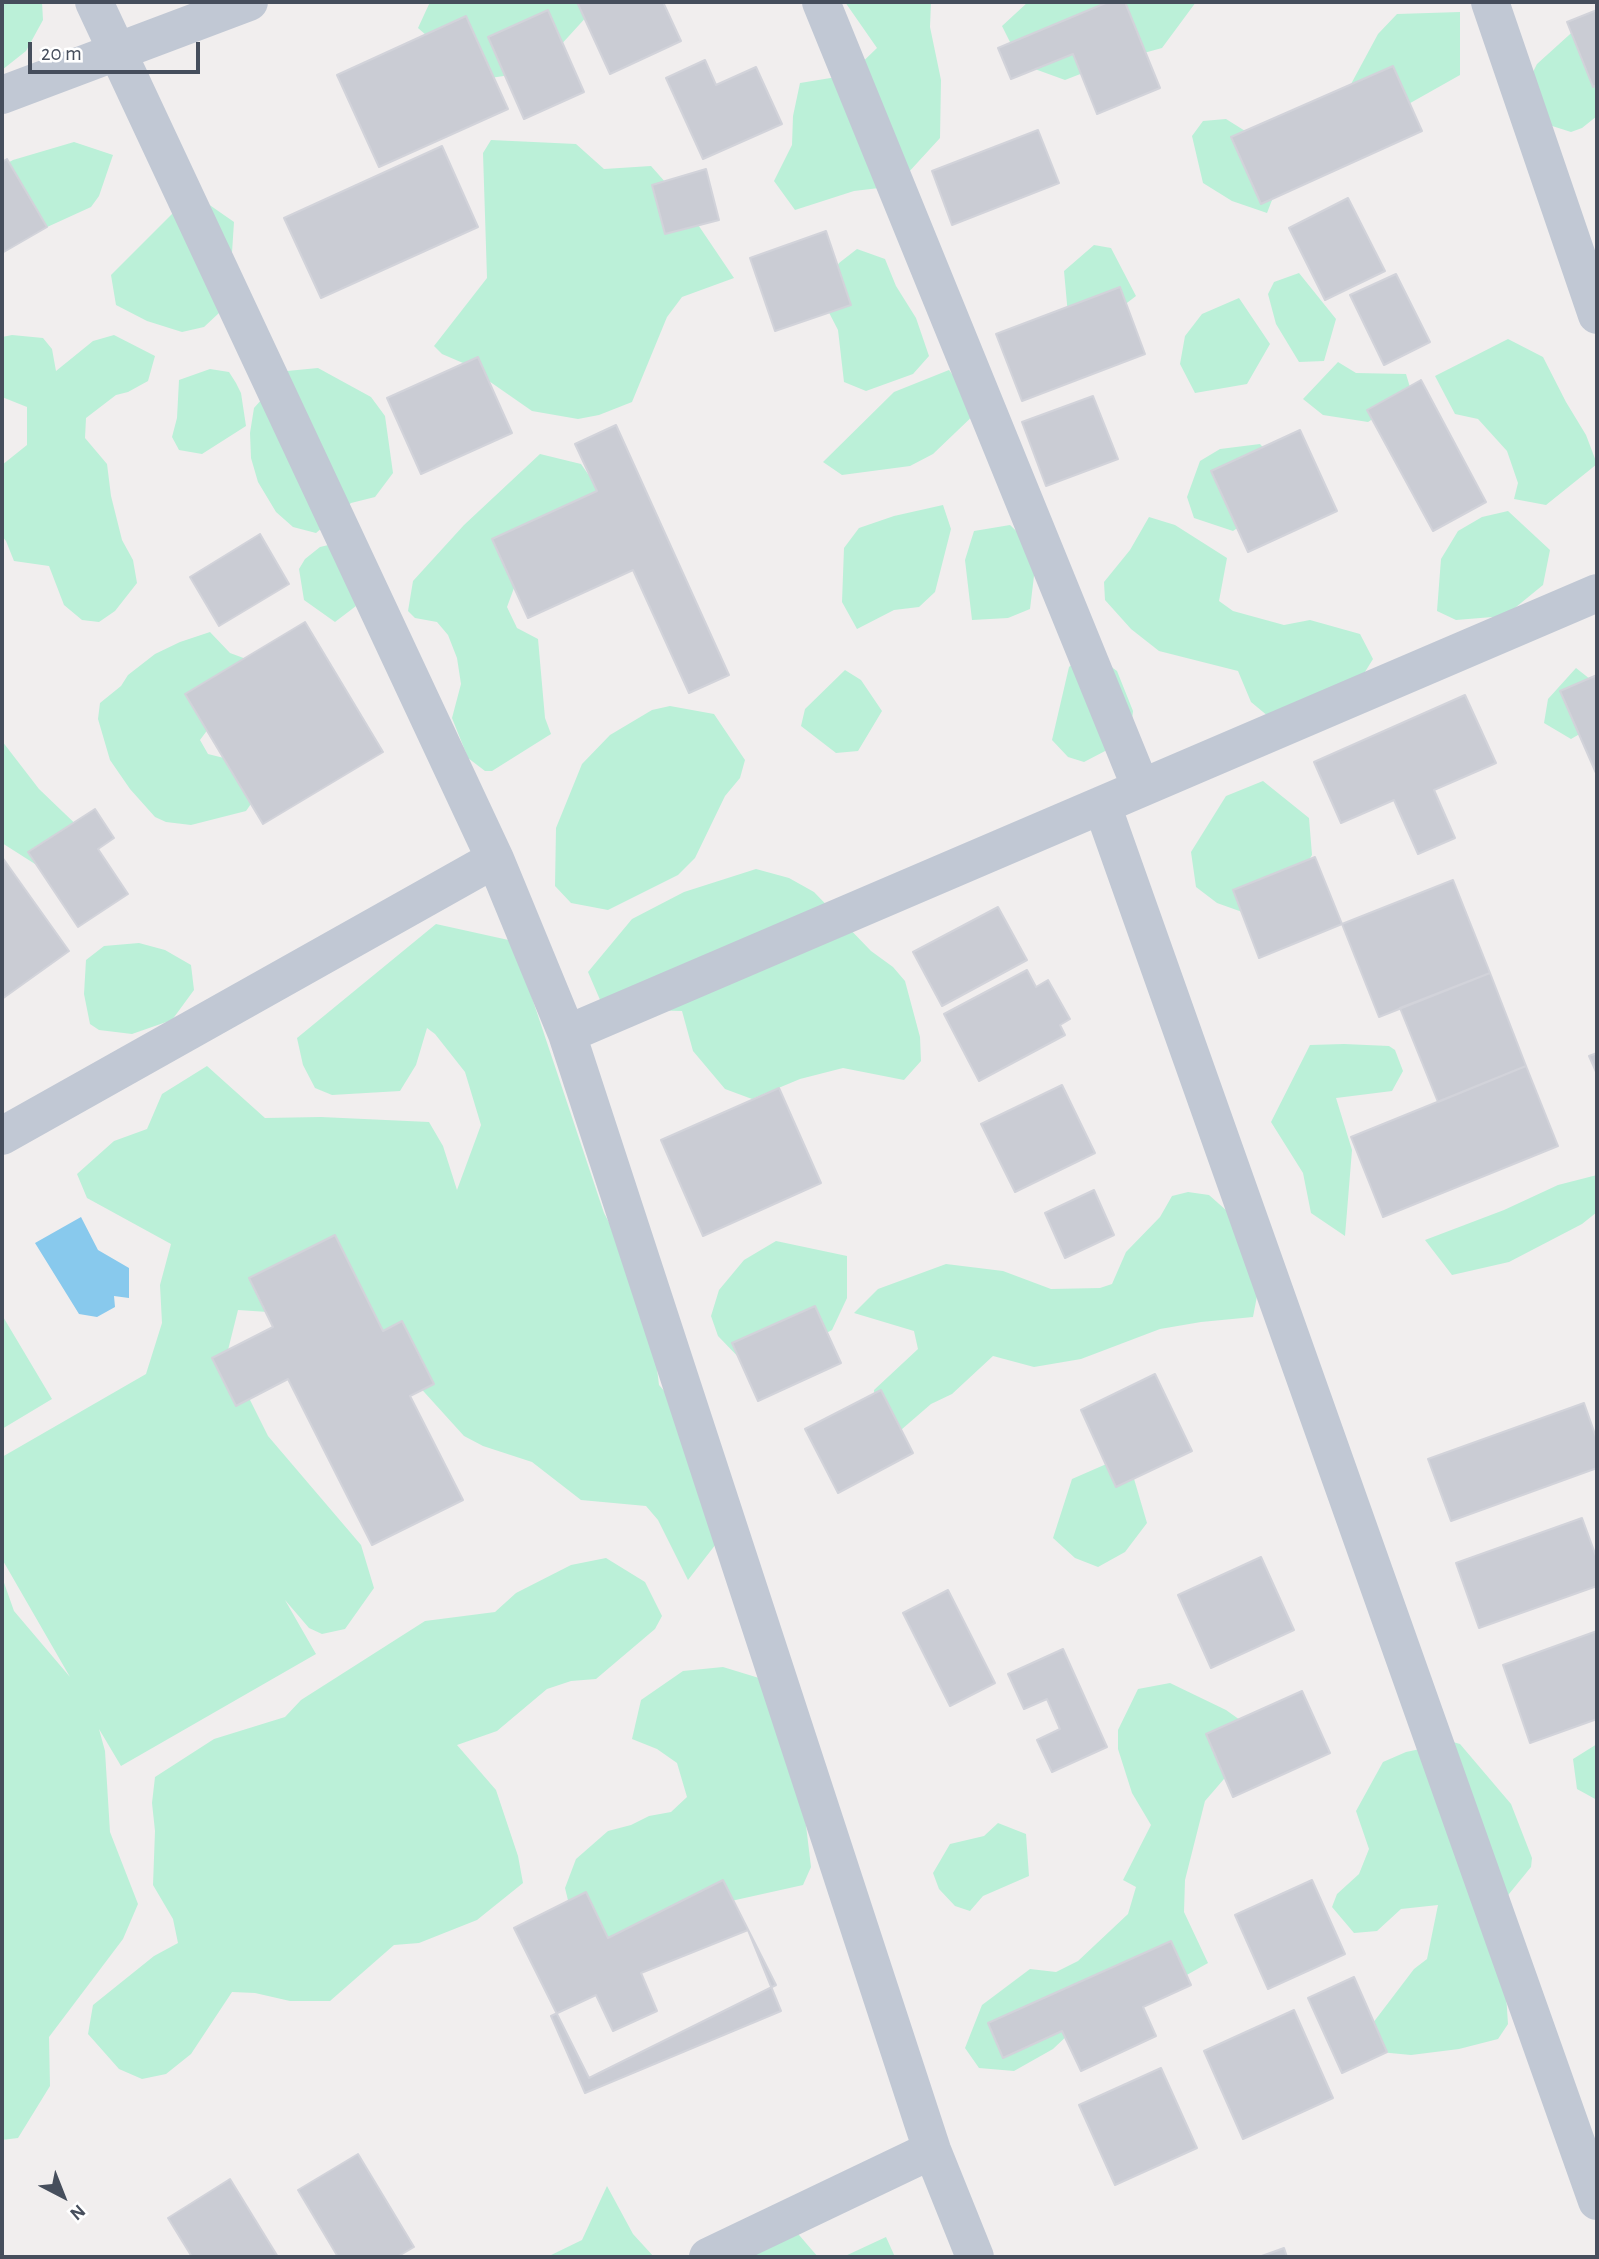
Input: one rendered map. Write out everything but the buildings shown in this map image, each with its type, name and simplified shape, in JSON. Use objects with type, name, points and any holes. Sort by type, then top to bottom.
[{"type":"street","points":[[94,2],[495,859],[567,1034],[932,2150],[975,2257]]},
{"type":"street","points":[[2,95],[249,2]]},
{"type":"street","points":[[821,2],[1141,788]]},
{"type":"street","points":[[1490,2],[1597,315]]},
{"type":"street","points":[[567,1034],[1597,593]]},
{"type":"street","points":[[1102,805],[1597,2201]]},
{"type":"street","points":[[2,1136],[495,859]]},
{"type":"street","points":[[708,2257],[932,2150]]},
{"type":"green space","points":[[2,2],[42,2],[43,20],[26,51],[2,70]]},
{"type":"green space","points":[[430,2],[600,2],[537,71],[477,80],[418,28]]},
{"type":"green space","points":[[845,2],[931,2],[930,27],[941,80],[940,138],[896,186],[854,191],[795,210],[774,181],[792,145],[793,116],[800,83],[849,75],[877,48]]},
{"type":"green space","points":[[1028,2],[1196,2],[1162,48],[1111,62],[1065,80],[1021,64],[1002,26]]},
{"type":"green space","points":[[1460,12],[1460,75],[1405,106],[1337,110],[1378,34],[1397,14]]},
{"type":"green space","points":[[1597,19],[1597,116],[1582,128],[1571,132],[1549,125],[1525,88],[1537,64],[1579,26]]},
{"type":"green space","points":[[1226,119],[1250,134],[1279,182],[1267,213],[1232,201],[1203,183],[1192,136],[1203,121]]},
{"type":"green space","points":[[491,140],[576,144],[604,169],[651,166],[682,201],[734,278],[682,297],[667,317],[632,402],[599,415],[578,419],[532,411],[463,363],[442,354],[434,346],[487,278],[483,153]]},
{"type":"green space","points":[[74,142],[113,155],[99,196],[91,207],[45,228],[11,228],[2,216],[2,166],[13,160]]},
{"type":"green space","points":[[201,199],[234,222],[230,283],[219,313],[204,327],[182,332],[147,321],[116,305],[111,275],[178,208]]},
{"type":"green space","points":[[1094,245],[1111,248],[1136,296],[1098,325],[1068,315],[1064,271]]},
{"type":"green space","points":[[857,249],[885,259],[896,286],[916,318],[929,356],[913,374],[866,391],[844,382],[838,330],[821,297],[839,263]]},
{"type":"green space","points":[[1299,273],[1336,319],[1324,361],[1299,362],[1276,324],[1268,294],[1274,282]]},
{"type":"green space","points":[[1239,298],[1270,344],[1247,384],[1195,393],[1180,364],[1185,336],[1202,314]]},
{"type":"green space","points":[[12,335],[43,338],[52,349],[56,371],[93,341],[114,335],[155,356],[148,381],[116,395],[86,418],[85,438],[107,464],[111,496],[122,540],[133,560],[137,583],[115,611],[99,622],[82,620],[64,605],[49,566],[14,561],[2,536],[2,465],[27,445],[27,407],[2,397],[2,337]]},
{"type":"green space","points":[[1508,339],[1543,357],[1586,435],[1597,464],[1546,505],[1514,499],[1518,483],[1507,451],[1478,419],[1455,414],[1435,376]]},
{"type":"green space","points":[[1338,362],[1356,373],[1406,374],[1412,394],[1368,422],[1323,415],[1303,399]]},
{"type":"green space","points":[[318,368],[371,397],[385,416],[393,473],[375,497],[351,503],[316,533],[293,527],[276,512],[258,482],[251,458],[250,433],[254,408],[287,371]]},
{"type":"green space","points":[[210,369],[229,372],[236,383],[241,393],[246,426],[202,454],[179,450],[172,437],[177,418],[179,380]]},
{"type":"green space","points":[[949,370],[979,410],[933,454],[910,466],[842,475],[823,462],[894,392]]},
{"type":"green space","points":[[1260,444],[1294,481],[1259,513],[1233,531],[1194,518],[1187,497],[1200,461],[1220,449]]},
{"type":"green space","points":[[540,454],[581,464],[599,490],[521,569],[507,607],[517,628],[538,639],[545,718],[551,734],[492,771],[485,771],[468,758],[452,718],[461,684],[457,658],[448,635],[437,622],[415,618],[408,611],[413,581],[464,525]]},
{"type":"green space","points":[[943,505],[951,529],[935,592],[919,607],[894,610],[857,629],[842,602],[844,548],[859,528],[894,516]]},
{"type":"green space","points":[[1508,511],[1550,550],[1543,585],[1505,616],[1456,620],[1437,611],[1441,559],[1458,531],[1482,517]]},
{"type":"green space","points":[[1149,517],[1175,525],[1227,558],[1219,601],[1233,611],[1284,625],[1310,620],[1360,634],[1373,659],[1342,709],[1298,741],[1251,702],[1238,671],[1159,651],[1131,629],[1105,600],[1104,582],[1130,550]]},
{"type":"green space","points":[[1010,525],[1037,551],[1030,609],[1008,618],[972,620],[965,560],[974,531]]},
{"type":"green space","points":[[341,542],[356,606],[335,622],[304,600],[299,569],[305,559],[320,547]]},
{"type":"green space","points":[[210,632],[230,653],[257,663],[200,740],[208,754],[248,764],[258,794],[246,811],[191,825],[166,822],[155,817],[130,789],[110,760],[98,719],[100,703],[121,686],[128,675],[155,654]]},
{"type":"green space","points":[[1088,650],[1117,671],[1133,711],[1130,738],[1084,762],[1068,757],[1052,740],[1069,667]]},
{"type":"green space","points":[[1576,668],[1595,683],[1597,724],[1571,739],[1544,723],[1548,699]]},
{"type":"green space","points":[[845,670],[861,680],[882,711],[858,751],[836,753],[801,726],[805,709]]},
{"type":"green space","points":[[670,706],[714,714],[745,760],[740,778],[725,796],[695,858],[678,875],[608,910],[571,903],[555,886],[556,828],[582,764],[610,735],[652,710]]},
{"type":"green space","points":[[2,741],[39,789],[87,835],[84,856],[35,864],[2,843]]},
{"type":"green space","points":[[1263,781],[1309,818],[1312,855],[1279,908],[1245,913],[1217,903],[1196,887],[1191,852],[1226,796]]},
{"type":"green space","points":[[756,869],[789,878],[814,892],[871,951],[893,967],[905,981],[920,1037],[921,1061],[904,1080],[843,1068],[800,1079],[752,1099],[725,1089],[693,1051],[682,1011],[604,1009],[588,972],[632,919],[684,892]]},
{"type":"green space","points":[[436,924],[513,941],[604,1213],[648,1296],[659,1385],[687,1417],[723,1535],[688,1580],[658,1520],[646,1506],[581,1500],[532,1462],[483,1446],[464,1436],[396,1361],[343,1317],[238,1310],[227,1354],[268,1436],[361,1545],[374,1588],[345,1629],[322,1634],[309,1628],[285,1600],[316,1654],[121,1766],[99,1729],[105,1751],[110,1832],[138,1904],[123,1939],[49,2037],[50,2086],[18,2138],[2,2140],[2,1577],[14,1611],[70,1677],[2,1559],[2,1457],[146,1374],[162,1323],[160,1285],[171,1244],[87,1198],[77,1174],[114,1141],[147,1129],[162,1094],[207,1066],[265,1118],[321,1117],[429,1122],[443,1146],[457,1190],[481,1125],[465,1072],[435,1034],[427,1028],[416,1065],[400,1091],[332,1095],[315,1088],[303,1065],[297,1038]]},
{"type":"green space","points":[[139,943],[165,950],[191,965],[194,990],[172,1020],[132,1034],[99,1030],[90,1024],[84,994],[86,960],[104,946]]},
{"type":"green space","points":[[1310,1045],[1389,1046],[1395,1050],[1403,1071],[1392,1091],[1336,1098],[1352,1150],[1345,1236],[1311,1213],[1303,1173],[1271,1122]]},
{"type":"green space","points":[[1597,1175],[1597,1212],[1582,1224],[1509,1262],[1452,1275],[1425,1240],[1504,1210],[1558,1185]]},
{"type":"green space","points":[[1188,1192],[1209,1195],[1236,1219],[1261,1275],[1253,1317],[1160,1329],[1081,1359],[1034,1367],[993,1356],[952,1394],[931,1404],[894,1436],[875,1418],[874,1390],[918,1349],[914,1331],[854,1313],[878,1289],[946,1264],[1003,1271],[1051,1289],[1100,1288],[1112,1284],[1126,1252],[1160,1217],[1172,1196]]},
{"type":"green space","points":[[776,1241],[847,1256],[847,1298],[832,1330],[764,1366],[746,1365],[718,1336],[711,1316],[719,1290],[744,1260]]},
{"type":"green space","points":[[2,1315],[52,1399],[2,1429]]},
{"type":"green space","points":[[1127,1455],[1147,1523],[1125,1552],[1098,1567],[1075,1558],[1053,1538],[1072,1479]]},
{"type":"green space","points":[[606,1558],[645,1582],[662,1616],[655,1629],[596,1679],[571,1681],[547,1689],[497,1731],[457,1745],[496,1790],[518,1856],[523,1883],[477,1920],[419,1943],[394,1945],[330,2001],[290,2001],[255,1993],[232,1992],[191,2054],[166,2074],[142,2079],[119,2069],[88,2034],[93,2005],[154,1956],[178,1943],[173,1919],[153,1885],[155,1831],[152,1803],[155,1777],[214,1739],[285,1717],[301,1700],[425,1621],[495,1612],[516,1593],[571,1565]]},
{"type":"green space","points":[[723,1667],[759,1678],[805,1817],[811,1867],[803,1885],[713,1905],[682,1935],[596,1940],[575,1929],[565,1888],[576,1859],[608,1831],[631,1825],[649,1816],[671,1812],[687,1797],[677,1763],[657,1749],[632,1739],[641,1700],[683,1671]]},
{"type":"green space","points":[[1170,1683],[1226,1710],[1240,1720],[1230,1772],[1205,1801],[1185,1880],[1184,1912],[1208,1963],[1123,2011],[1070,2033],[1053,2049],[1014,2071],[979,2068],[965,2048],[982,2005],[1030,1969],[1056,1972],[1078,1961],[1128,1914],[1136,1887],[1123,1880],[1151,1825],[1132,1793],[1118,1749],[1118,1730],[1138,1689]]},
{"type":"green space","points":[[1453,1742],[1460,1744],[1511,1804],[1532,1858],[1531,1867],[1500,1905],[1508,2024],[1498,2039],[1459,2049],[1411,2055],[1369,2051],[1360,2040],[1414,1969],[1427,1959],[1438,1905],[1401,1909],[1377,1931],[1354,1933],[1332,1907],[1337,1894],[1359,1874],[1369,1849],[1356,1811],[1383,1762],[1406,1752]]},
{"type":"green space","points":[[1597,1744],[1597,1800],[1577,1789],[1573,1759]]},
{"type":"green space","points":[[998,1823],[1026,1834],[1029,1876],[983,1896],[970,1911],[955,1906],[939,1889],[933,1873],[950,1844],[984,1836]]},
{"type":"green space","points":[[607,2186],[633,2234],[654,2257],[547,2257],[582,2240]]},
{"type":"green space","points":[[793,2228],[818,2257],[744,2257]]},
{"type":"green space","points":[[886,2237],[895,2257],[843,2257]]},
{"type":"water","points":[[81,1217],[98,1250],[129,1268],[129,1298],[114,1296],[115,1307],[97,1317],[79,1314],[35,1243]]}]
